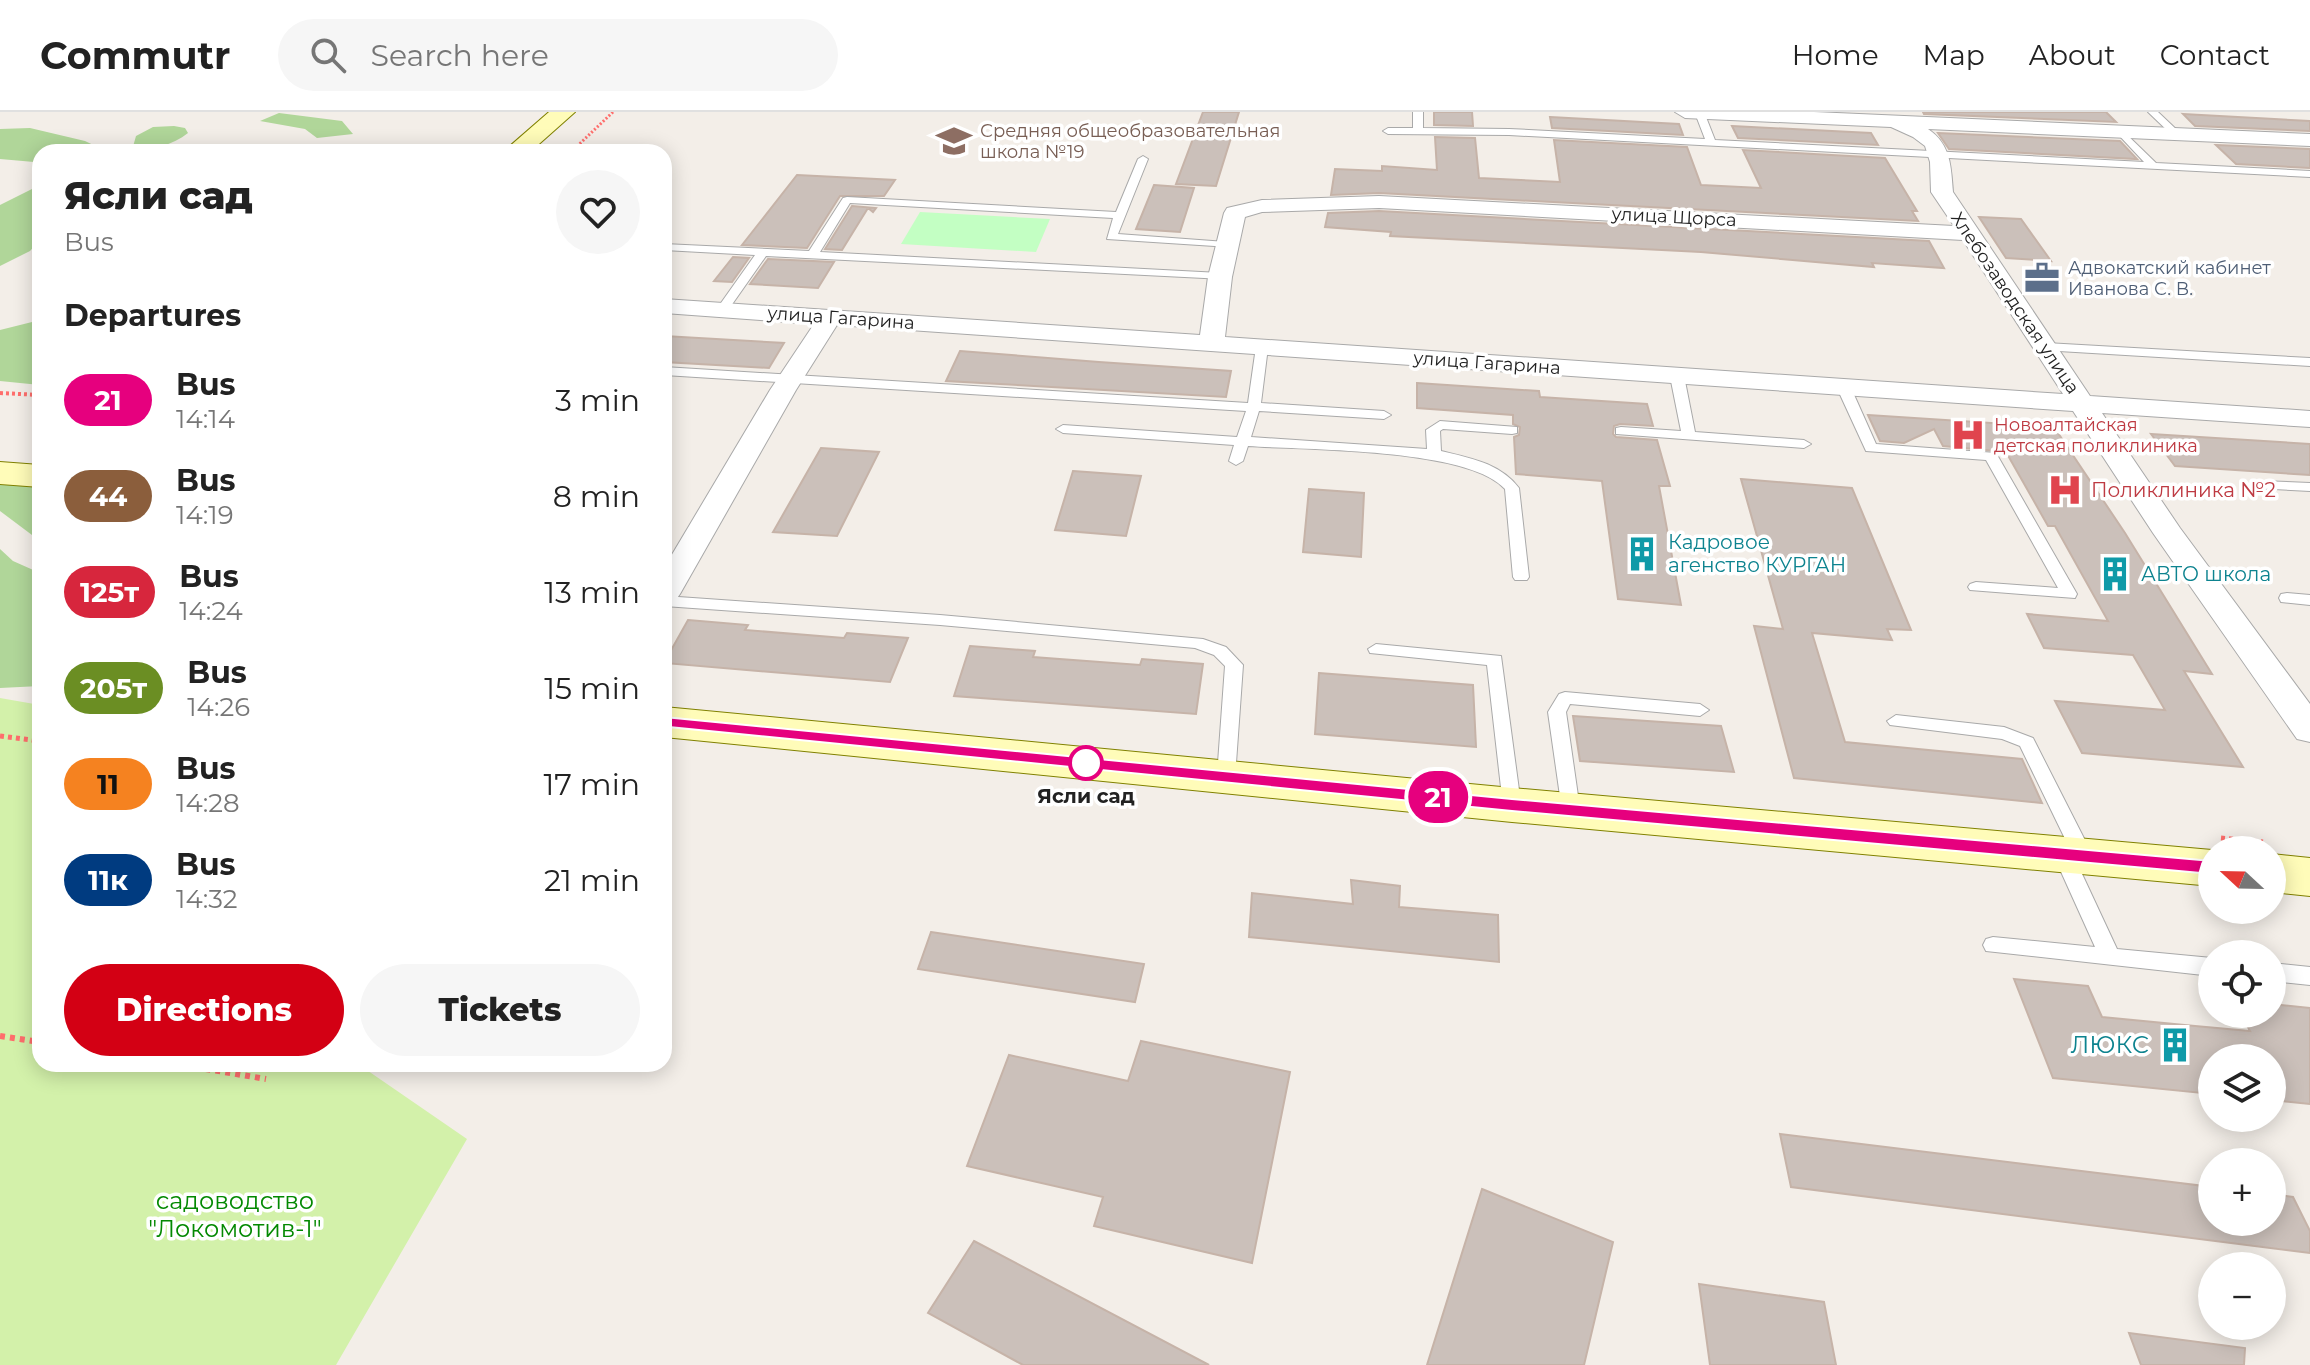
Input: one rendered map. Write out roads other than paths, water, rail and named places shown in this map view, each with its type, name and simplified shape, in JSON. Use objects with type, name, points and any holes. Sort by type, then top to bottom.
[{"type":"street","points":[[525,144],[563,112]]},
{"type":"street","points":[[1685,112],[1890,116],[2310,140]]},
{"type":"street","points":[[1890,116],[1929,135],[1940,154]]},
{"type":"street","name":"Хлебозаводская улица","points":[[1940,154],[1942,192],[1969,234],[2168,533],[2307,723]]},
{"type":"street","name":"улица Щорса","points":[[1226,245],[1235,213],[1262,206],[1379,202],[1969,234]]},
{"type":"street","points":[[1211,344],[1226,245]]},
{"type":"street","name":"улица Гагарина","points":[[672,307],[2310,419]]},
{"type":"street","points":[[672,581],[770,416],[787,379],[806,356],[830,317]]},
{"type":"street","points":[[0,473],[32,475]]},
{"type":"street","points":[[672,723],[1512,805],[2198,867]]},
{"type":"street","points":[[2286,874],[2310,877]]},
{"type":"lane","points":[[1418,112],[1418,131]]},
{"type":"lane","points":[[2153,112],[2175,133]]},
{"type":"lane","points":[[1700,113],[1711,142]]},
{"type":"lane","points":[[1388,131],[1508,127],[1711,142],[2310,174]]},
{"type":"lane","points":[[2120,131],[2152,165]]},
{"type":"lane","points":[[1143,159],[1111,237],[1226,245]]},
{"type":"lane","points":[[814,253],[847,200],[1120,215]]},
{"type":"lane","points":[[672,247],[1220,277]]},
{"type":"lane","points":[[722,310],[762,253]]},
{"type":"lane","points":[[1236,461],[1254,406],[1262,347]]},
{"type":"lane","points":[[2046,347],[2310,362]]},
{"type":"lane","points":[[672,372],[1384,415]]},
{"type":"lane","points":[[1677,376],[1689,436]]},
{"type":"lane","points":[[1844,388],[1871,448],[1991,456],[2069,594],[1976,587]]},
{"type":"lane","points":[[1434,454],[1433,430],[1440,425],[1512,430]]},
{"type":"lane","points":[[1063,429],[1434,454],[1472,463],[1506,479],[1512,488],[1521,577]]},
{"type":"lane","points":[[1621,431],[1804,444]]},
{"type":"lane","points":[[2260,485],[2310,487]]},
{"type":"lane","points":[[2287,598],[2310,600]]},
{"type":"lane","points":[[672,602],[940,620],[1197,643],[1220,651],[1234,665],[1226,777]]},
{"type":"lane","points":[[1376,649],[1495,660],[1512,805]]},
{"type":"lane","points":[[1571,810],[1557,712],[1565,698],[1700,710]]},
{"type":"lane","points":[[1896,721],[2004,733],[2027,742],[2110,957]]},
{"type":"lane","points":[[1993,945],[2198,966]]},
{"type":"lane","points":[[2286,973],[2310,976]]},
{"type":"place","name":"Средняя общеобразовательная школа №19","points":[[954,141]]},
{"type":"place","name":"Адвокатский кабинет Иванова С. В.","points":[[2042,278]]},
{"type":"place","name":"Новоалтайская детская поликлиника","points":[[1968,435]]},
{"type":"place","name":"Поликлиника №2","points":[[2065,490]]},
{"type":"place","name":"Кадровое агенство КУРГАН","points":[[1642,554]]},
{"type":"place","name":"АВТО школа","points":[[2115,574]]},
{"type":"place","name":"Ясли сад","points":[[1086,763]]},
{"type":"place","name":"ЛЮКС","points":[[2175,1045]]},
{"type":"park label","name":"садоводство \"Локомотив-1\"","points":[[235,1215]]}]
